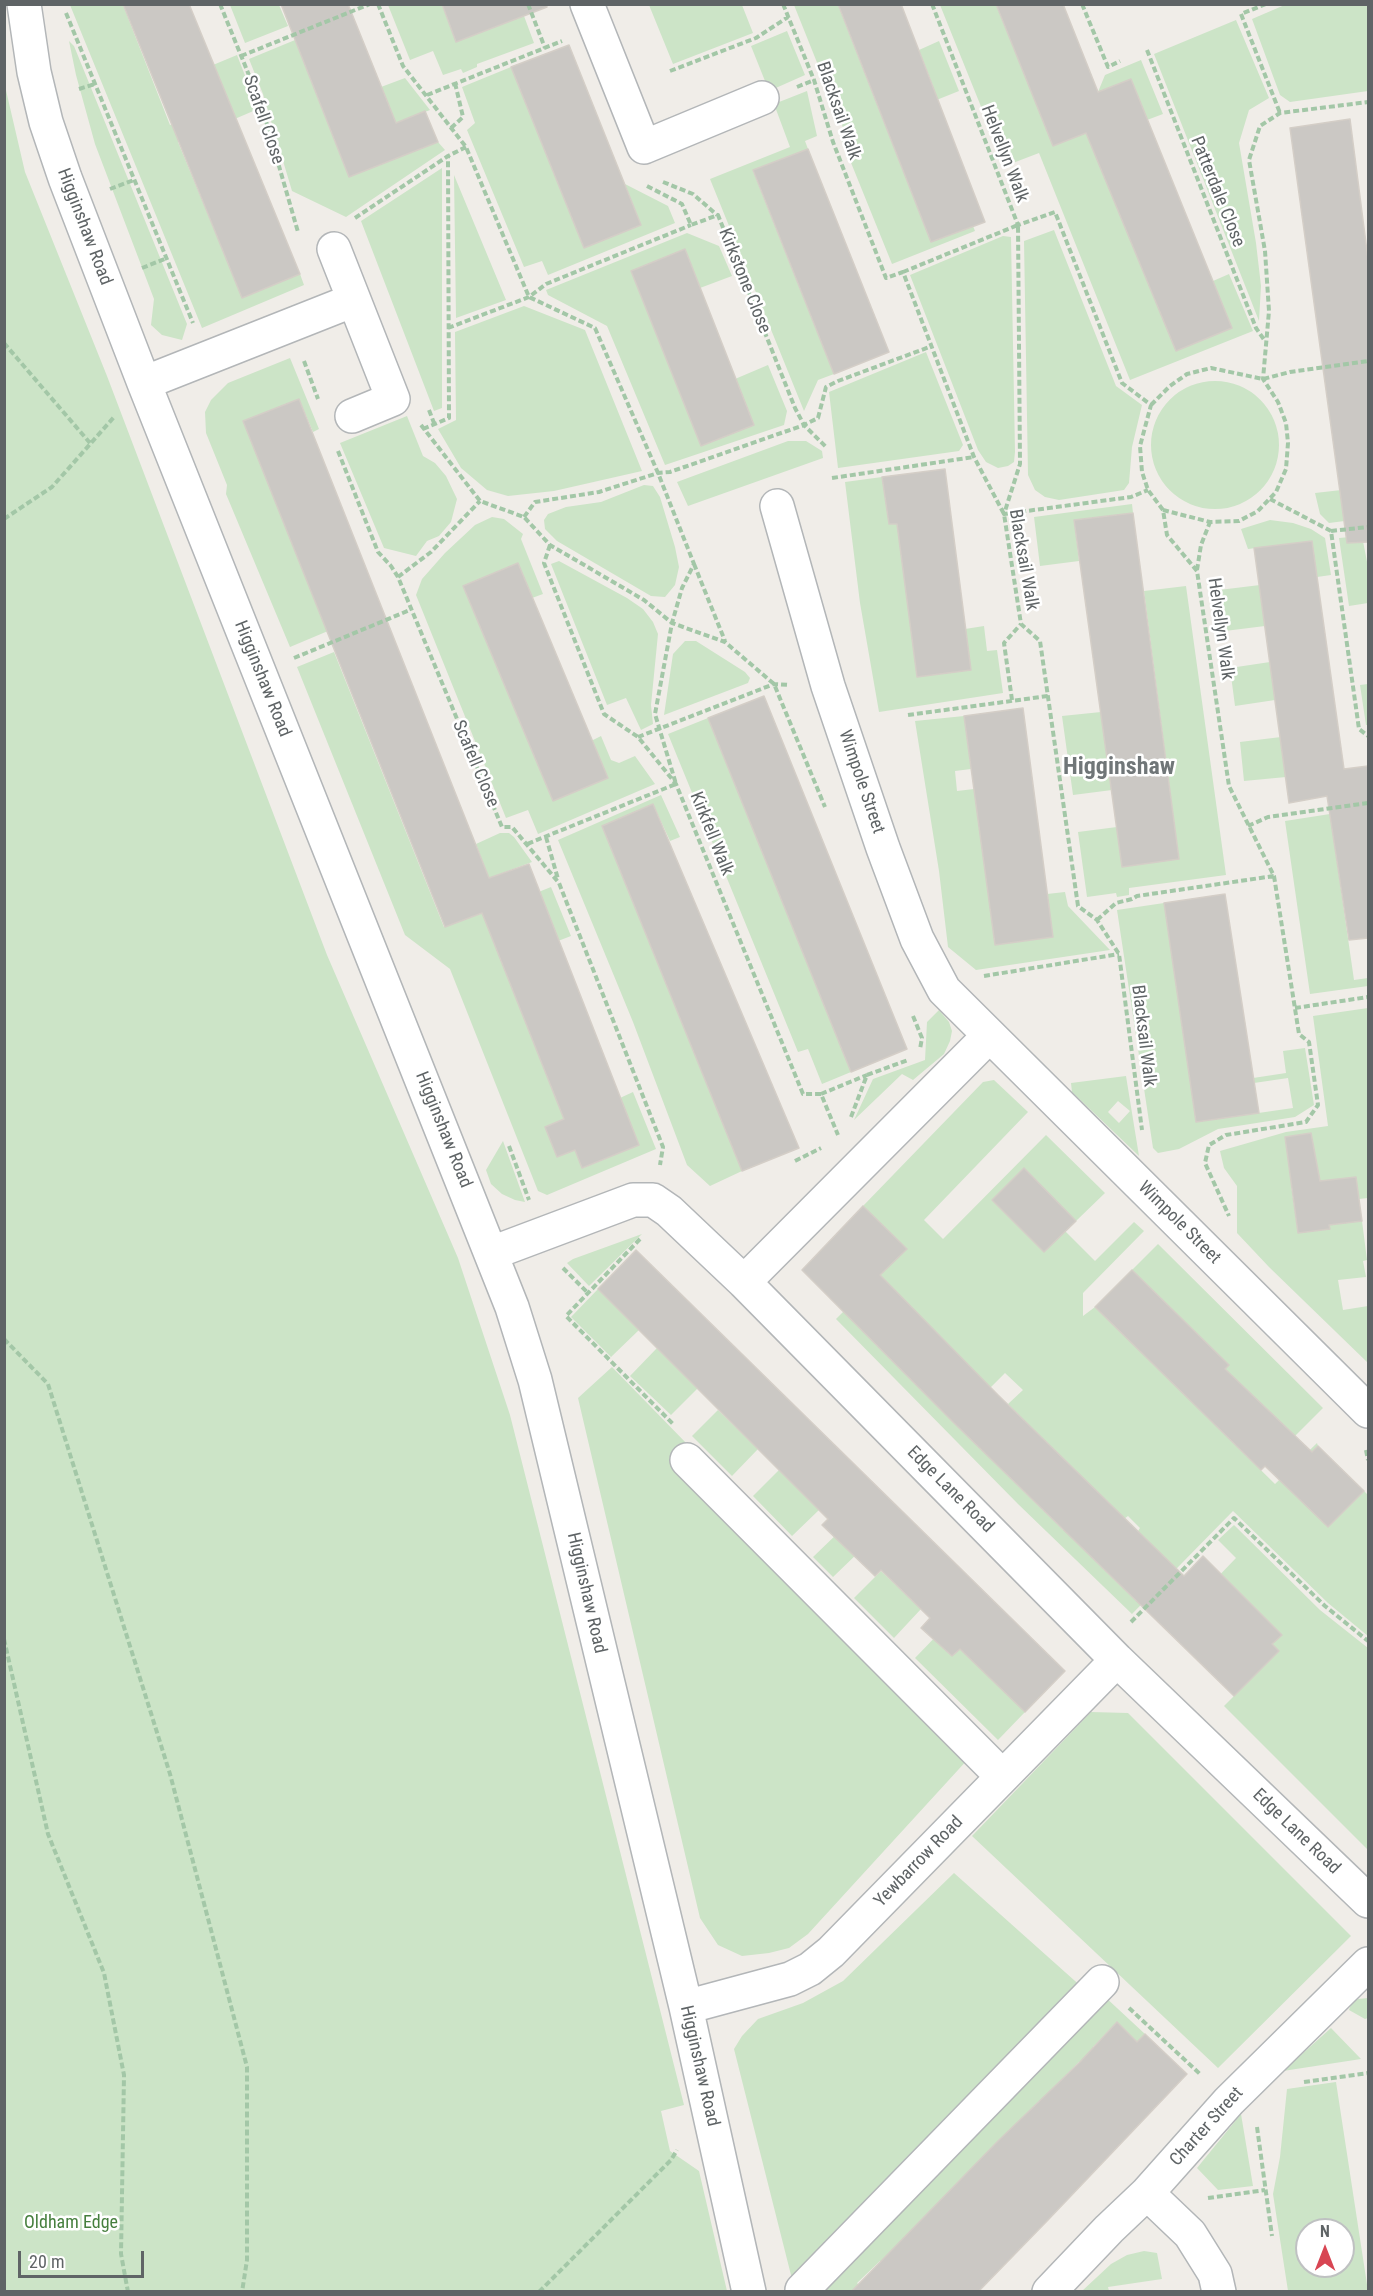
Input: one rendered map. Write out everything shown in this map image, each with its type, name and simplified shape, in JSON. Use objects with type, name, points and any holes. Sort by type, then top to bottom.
[{"type":"street","name":"Higginshaw Road","points":[[24,4],[34,72],[46,122],[69,189],[512,1307],[535,1380],[686,2007],[749,2292]]},
{"type":"street","points":[[587,4],[644,147],[762,98]]},
{"type":"street","points":[[346,239],[354,300],[393,399],[352,416]]},
{"type":"street","points":[[144,383],[354,300]]},
{"type":"street","name":"Wimpole Street","points":[[777,506],[828,686],[883,848],[917,939],[944,990],[1368,1410]]},
{"type":"street","points":[[744,1282],[989,1036]]},
{"type":"street","points":[[492,1253],[614,1206],[633,1200],[652,1200]]},
{"type":"street","name":"Edge Lane Road","points":[[652,1200],[669,1211],[744,1282],[1118,1660],[1368,1901]]},
{"type":"street","points":[[687,1460],[1002,1776]]},
{"type":"street","name":"Yewbarrow Road","points":[[686,2007],[790,1979],[810,1969],[840,1944],[1118,1660]]},
{"type":"street","name":"Charter Street","points":[[1049,2292],[1147,2193],[1229,2100],[1368,1965]]},
{"type":"street","points":[[802,2290],[1102,1983]]},
{"type":"street","points":[[1147,2193],[1190,2234],[1215,2274],[1219,2292]]},
{"type":"path","points":[[63,4],[194,324]]},
{"type":"path","name":"Scafell Close","points":[[220,4],[262,107],[300,238]]},
{"type":"path","points":[[241,56],[370,4]]},
{"type":"path","points":[[378,4],[403,66],[466,147],[529,297],[595,328],[658,474],[725,642]]},
{"type":"path","points":[[528,4],[545,48]]},
{"type":"path","name":"Blacksail Walk","points":[[783,4],[814,80],[833,142],[886,278],[903,272],[974,457],[1004,514],[1021,624],[1040,641],[1078,906],[1097,920],[1119,954],[1142,1131]]},
{"type":"path","name":"Helvellyn Walk","points":[[932,4],[1018,225],[1055,212],[1122,383],[1151,405],[1140,446],[1142,472],[1148,490],[1163,510],[1167,535],[1197,571],[1229,786],[1274,876],[1299,1034],[1309,1042],[1318,1106],[1306,1122],[1226,1135],[1209,1145],[1205,1163],[1232,1223]]},
{"type":"path","points":[[1082,4],[1108,67],[1120,62]]},
{"type":"path","points":[[1266,4],[1241,14],[1280,113]]},
{"type":"path","points":[[670,71],[756,38],[788,17]]},
{"type":"path","points":[[427,95],[565,40]]},
{"type":"path","name":"Patterdale Close","points":[[1147,50],[1256,328],[1265,342]]},
{"type":"path","points":[[451,128],[463,117],[455,83]]},
{"type":"path","points":[[80,89],[95,84]]},
{"type":"path","points":[[1163,510],[1210,522],[1239,521],[1258,511],[1276,492],[1286,469],[1288,443],[1286,423],[1278,402],[1263,378],[1269,311],[1265,251],[1249,160],[1260,126],[1280,113],[1368,103]]},
{"type":"path","points":[[346,239],[354,218],[448,156],[466,147]]},
{"type":"path","points":[[644,147],[651,177],[693,194],[718,215]]},
{"type":"path","points":[[423,429],[449,418],[448,156]]},
{"type":"path","points":[[110,189],[134,180]]},
{"type":"path","name":"Kirkstone Close","points":[[642,184],[682,204],[691,225],[718,215],[795,408],[804,425],[827,448]]},
{"type":"path","points":[[448,328],[529,297],[546,284],[691,225]]},
{"type":"path","points":[[903,272],[1018,225],[1020,464],[1004,514],[1131,497],[1148,490]]},
{"type":"path","points":[[142,268],[167,258]]},
{"type":"path","points":[[4,343],[90,443]]},
{"type":"path","points":[[524,518],[535,502],[599,492],[670,472],[804,425],[818,418],[826,387],[932,346]]},
{"type":"path","points":[[302,357],[318,401]]},
{"type":"path","points":[[1151,405],[1170,386],[1187,374],[1211,368],[1263,378],[1368,361]]},
{"type":"path","points":[[4,519],[52,488],[144,383]]},
{"type":"path","points":[[426,402],[434,423]]},
{"type":"path","points":[[420,424],[480,501],[524,518],[550,545],[644,600],[672,623],[725,642],[774,684],[828,814]]},
{"type":"path","name":"Scafell Close","points":[[335,445],[378,552],[398,577],[502,827],[512,827],[559,883],[663,1147],[652,1200]]},
{"type":"path","points":[[832,478],[974,457]]},
{"type":"path","points":[[1270,499],[1331,531],[1368,526]]},
{"type":"path","points":[[398,577],[431,552],[480,501]]},
{"type":"path","points":[[1197,571],[1201,545],[1210,522]]},
{"type":"path","points":[[1331,531],[1359,729],[1368,736]]},
{"type":"path","name":"Kirkfell Walk","points":[[550,545],[544,563],[604,714],[638,737],[676,783],[803,1094],[820,1094]]},
{"type":"path","points":[[526,844],[676,783],[655,714],[672,623],[682,588],[694,564]]},
{"type":"path","points":[[288,661],[410,610]]},
{"type":"path","points":[[1012,700],[1004,643],[1021,624]]},
{"type":"path","points":[[638,737],[774,684]]},
{"type":"path","points":[[908,715],[1048,696]]},
{"type":"path","points":[[1248,826],[1268,817],[1368,803]]},
{"type":"path","points":[[546,837],[559,883]]},
{"type":"path","points":[[1097,920],[1116,903],[1137,896],[1274,876]]},
{"type":"path","points":[[996,974],[1119,954]]},
{"type":"path","points":[[1295,1008],[1368,997]]},
{"type":"path","points":[[913,1015],[922,1038],[920,1056]]},
{"type":"path","points":[[842,1138],[820,1094],[909,1060]]},
{"type":"path","points":[[847,1127],[867,1075]]},
{"type":"path","points":[[795,1161],[831,1143]]},
{"type":"path","points":[[509,1146],[529,1200]]},
{"type":"path","points":[[643,1236],[566,1316],[675,1426]]},
{"type":"path","points":[[563,1267],[587,1293]]},
{"type":"path","points":[[4,1339],[48,1384],[170,1774],[247,2067],[247,2260],[242,2292]]},
{"type":"path","points":[[1131,1623],[1234,1518],[1324,1606],[1368,1641]]},
{"type":"path","points":[[4,1639],[48,1834],[104,1973],[124,2075],[122,2254],[128,2292]]},
{"type":"path","points":[[1102,1983],[1229,2100]]},
{"type":"path","points":[[1299,2082],[1368,2073]]},
{"type":"path","points":[[1257,2123],[1272,2236]]},
{"type":"path","points":[[538,2292],[671,2160],[677,2150],[675,2139]]},
{"type":"path","points":[[1204,2199],[1265,2190]]},
{"type":"green space","points":[[1287,4],[1367,5],[1368,91],[1290,102],[1280,95],[1252,19]]},
{"type":"green space","points":[[70,5],[123,5],[170,125],[185,119],[192,136],[178,142],[242,297],[300,274],[304,285],[202,328]]},
{"type":"green space","points":[[230,5],[279,5],[288,26],[245,43]]},
{"type":"green space","points":[[388,5],[442,5],[456,42],[524,16],[534,43],[477,64],[477,67],[463,73],[461,69],[443,75],[433,51],[410,60]]},
{"type":"green space","points":[[649,5],[742,5],[753,33],[673,64]]},
{"type":"green space","points":[[794,5],[838,5],[931,242],[973,226],[975,231],[892,264],[841,138],[846,135]]},
{"type":"green space","points":[[940,5],[996,5],[1026,78],[1100,127],[1117,208],[1176,350],[1213,281],[1229,274],[1253,331],[1130,380],[1039,153],[1005,166]]},
{"type":"green space","points":[[1236,20],[1269,98],[1249,110],[1239,143],[1261,286],[1259,321],[1154,54]]},
{"type":"green space","points":[[787,31],[805,75],[769,91],[751,46]]},
{"type":"green space","points":[[295,40],[349,177],[438,142],[445,150],[346,217],[292,191],[263,94],[249,59]]},
{"type":"green space","points":[[69,41],[74,46],[187,324],[182,340],[162,335],[151,325],[154,299],[95,144]]},
{"type":"green space","points":[[939,41],[959,91],[929,103],[933,86],[919,50]]},
{"type":"green space","points":[[237,55],[258,109],[223,124],[213,65]]},
{"type":"green space","points":[[1141,60],[1163,114],[1147,120],[1131,79],[1098,92],[1105,75]]},
{"type":"green space","points":[[511,67],[584,248],[641,225],[625,184],[668,206],[675,223],[548,275],[542,261],[524,267],[467,130],[475,123],[462,87]]},
{"type":"green space","points":[[405,78],[430,110],[395,124],[381,87]]},
{"type":"green space","name":"Oldham Edge","points":[[5,86],[25,172],[107,376],[327,955],[458,1258],[510,1415],[684,2105],[661,2111],[670,2151],[699,2171],[727,2291],[5,2291]]},
{"type":"green space","points":[[807,91],[817,136],[805,141],[808,149],[753,171],[834,374],[818,380],[804,411],[710,179],[790,147],[774,104]]},
{"type":"green space","points":[[442,168],[442,408],[434,411],[361,221]]},
{"type":"green space","points":[[454,175],[506,300],[456,318]]},
{"type":"green space","points":[[1054,230],[1116,386],[1142,405],[1132,447],[1129,483],[1124,490],[1059,500],[1045,497],[1035,490],[1028,475],[1024,241]]},
{"type":"green space","points":[[687,233],[719,246],[732,276],[700,288],[685,249],[631,271],[701,446],[754,425],[735,379],[768,365],[787,411],[784,425],[665,465],[607,326],[548,295],[546,290]]},
{"type":"green space","points":[[1003,236],[1011,237],[1015,452],[1014,462],[998,468],[986,462],[978,450],[910,275]]},
{"type":"green space","points":[[524,306],[585,330],[642,471],[554,491],[508,496],[487,490],[461,468],[438,429],[456,420],[455,332]]},
{"type":"green space","points":[[926,352],[963,445],[959,451],[838,468],[829,392]]},
{"type":"green space","points":[[290,358],[319,429],[313,432],[299,399],[244,421],[328,631],[290,647],[226,494],[227,485],[206,433],[205,412],[211,400],[228,383]]},
{"type":"green space","points":[[1215,381],[1240,386],[1260,400],[1274,420],[1279,445],[1274,470],[1260,490],[1240,504],[1215,509],[1190,504],[1170,490],[1156,470],[1151,445],[1156,420],[1170,400],[1190,386]]},
{"type":"green space","points":[[407,416],[423,456],[435,463],[446,476],[457,499],[451,522],[439,536],[427,541],[416,556],[384,548],[340,443]]},
{"type":"green space","points":[[788,441],[806,441],[822,451],[823,458],[688,506],[677,482]]},
{"type":"green space","points":[[882,477],[889,524],[897,524],[917,677],[970,670],[965,629],[984,626],[987,651],[997,650],[1003,693],[879,712],[860,603],[845,482]]},
{"type":"green space","points":[[644,485],[653,486],[660,497],[679,567],[675,585],[665,597],[651,596],[557,541],[545,529],[544,520],[548,514],[566,507],[601,502]]},
{"type":"green space","points":[[1368,487],[1368,518],[1329,523],[1320,514],[1315,493]]},
{"type":"green space","points":[[1132,504],[1133,513],[1074,520],[1079,561],[1040,566],[1034,517]]},
{"type":"green space","points":[[492,517],[504,519],[523,534],[521,539],[543,594],[532,598],[518,563],[463,586],[553,801],[591,741],[601,736],[611,760],[619,763],[635,756],[655,784],[538,834],[528,810],[506,818],[416,595],[422,579],[445,553],[475,525]]},
{"type":"green space","points":[[1270,520],[1293,523],[1311,529],[1325,538],[1331,575],[1317,577],[1312,541],[1248,549],[1241,529]]},
{"type":"green space","points":[[1362,536],[1368,567],[1368,603],[1349,606],[1339,538]]},
{"type":"green space","points":[[559,561],[627,598],[643,609],[653,622],[658,634],[651,705],[653,724],[641,730],[626,698],[607,705],[551,564]]},
{"type":"green space","points":[[1260,585],[1265,626],[1225,631],[1219,590]]},
{"type":"green space","points":[[1186,586],[1226,875],[1129,888],[1129,895],[1117,897],[1116,893],[1087,897],[1078,832],[1117,827],[1179,859],[1144,591]]},
{"type":"green space","points":[[685,641],[696,641],[745,672],[750,678],[748,683],[664,715],[673,654]]},
{"type":"green space","points":[[334,652],[444,927],[497,908],[488,927],[564,1119],[557,1157],[575,1150],[583,1168],[639,1145],[620,1098],[633,1092],[656,1149],[547,1195],[538,1191],[450,969],[405,935],[297,667]]},
{"type":"green space","points":[[1270,662],[1275,700],[1235,706],[1230,668]]},
{"type":"green space","points":[[1368,684],[1368,725],[1366,725],[1360,685]]},
{"type":"green space","points":[[1101,712],[1112,790],[1073,795],[1062,716]]},
{"type":"green space","points":[[964,716],[971,769],[955,771],[957,791],[974,789],[995,945],[1053,937],[1047,894],[1065,892],[1068,906],[1110,950],[976,970],[948,947],[939,871],[915,721]]},
{"type":"green space","points":[[708,718],[851,1072],[822,1084],[808,1049],[798,1052],[668,734]]},
{"type":"green space","points":[[1281,737],[1286,777],[1244,781],[1240,742]]},
{"type":"green space","points":[[661,795],[680,837],[670,841],[653,804],[602,826],[742,1171],[710,1186],[687,1165],[633,1022],[558,840]]},
{"type":"green space","points":[[1330,814],[1354,980],[1368,978],[1368,986],[1310,994],[1285,821]]},
{"type":"green space","points":[[500,833],[509,833],[514,837],[532,862],[489,878],[476,844]]},
{"type":"green space","points":[[551,887],[571,936],[558,941],[531,895]]},
{"type":"green space","points":[[1164,903],[1196,1122],[1293,1108],[1288,1078],[1254,1083],[1253,1078],[1286,1073],[1283,1051],[1305,1048],[1314,1105],[1295,1117],[1218,1129],[1179,1149],[1158,1153],[1153,1148],[1117,910]]},
{"type":"green space","points":[[1368,1008],[1368,1198],[1359,1199],[1355,1177],[1291,1185],[1298,1233],[1329,1229],[1329,1225],[1362,1221],[1367,1260],[1363,1261],[1366,1277],[1338,1280],[1343,1310],[1368,1306],[1368,1363],[1237,1233],[1237,1186],[1224,1168],[1220,1151],[1286,1132],[1328,1126],[1313,1016]]},
{"type":"green space","points":[[939,1010],[949,1022],[952,1031],[944,1054],[913,1080],[902,1074],[854,1120],[873,1079],[925,1060],[927,1022]]},
{"type":"green space","points":[[1126,1076],[1139,1156],[1072,1092],[1071,1083]],"holes":[[[1118,1101],[1130,1111],[1119,1123],[1108,1112]]]},
{"type":"green space","points":[[994,1080],[1028,1112],[924,1220],[943,1239],[1046,1135],[1105,1193],[1076,1221],[1024,1169],[992,1200],[1044,1252],[1065,1231],[1095,1261],[1134,1222],[1144,1231],[1083,1293],[1083,1316],[1095,1307],[1193,1402],[1229,1365],[1132,1270],[1158,1244],[1323,1408],[1295,1436],[1244,1388],[1212,1422],[1275,1484],[1317,1443],[1318,1446],[1282,1481],[1328,1526],[1364,1491],[1367,1494],[1368,1636],[1328,1603],[1233,1511],[1132,1614],[1018,1504],[836,1319],[906,1249],[863,1231],[875,1218],[863,1206],[983,1082]],"holes":[[[847,1315],[951,1348],[915,1384]],[[1005,1373],[1023,1390],[1008,1404],[1024,1420],[988,1456],[920,1389],[990,1388]],[[1031,1427],[1098,1493],[1063,1530],[995,1463]],[[1128,1516],[1140,1528],[1138,1531],[1136,1601],[1071,1537]]]},
{"type":"green space","points":[[503,1141],[525,1202],[502,1194],[491,1184],[486,1170]]},
{"type":"green space","points":[[642,1234],[589,1286],[567,1263],[573,1259]]},
{"type":"green space","points":[[598,1289],[639,1330],[611,1357],[571,1317]]},
{"type":"green space","points":[[657,1348],[698,1388],[671,1415],[630,1376]]},
{"type":"green space","points":[[612,1367],[689,1446],[969,1758],[808,1934],[789,1948],[742,1956],[718,1945],[700,1918],[578,1398]]},
{"type":"green space","points":[[718,1410],[758,1449],[732,1476],[692,1436]]},
{"type":"green space","points":[[779,1470],[819,1510],[792,1536],[753,1496]]},
{"type":"green space","points":[[1234,1525],[1320,1610],[1368,1648],[1368,1850],[1224,1706],[1279,1651],[1211,1584],[1236,1558],[1218,1540]]},
{"type":"green space","points":[[840,1531],[860,1551],[833,1577],[813,1557]]},
{"type":"green space","points":[[881,1571],[921,1609],[894,1638],[854,1598]]},
{"type":"green space","points":[[942,1630],[943,1648],[952,1656],[961,1648],[1025,1712],[998,1740],[915,1658]]},
{"type":"green space","points":[[1091,1712],[1128,1713],[1351,1936],[1218,2068],[972,1836]]},
{"type":"green space","points":[[954,1873],[1084,1989],[793,2283],[734,2049],[742,2036],[758,2019],[803,2003],[843,1981]]},
{"type":"green space","points":[[1103,1995],[1145,2034],[1137,2042],[1116,2023],[1093,2047],[1113,2066],[1100,2081],[1079,2062],[1055,2086],[1062,2123],[1039,2101],[1026,2114],[900,2280],[880,2261],[857,2283],[865,2291],[812,2292]]},
{"type":"green space","points":[[1368,1998],[1368,2018],[1365,2019],[1349,2010],[1351,2004],[1358,1999]]},
{"type":"green space","points":[[1331,2028],[1361,2059],[1283,2071]]},
{"type":"green space","points":[[1336,2082],[1368,2291],[1288,2291],[1273,2194],[1280,2157],[1287,2089]]},
{"type":"green space","points":[[1241,2114],[1253,2186],[1218,2190],[1197,2168]]},
{"type":"green space","points":[[1144,2251],[1157,2253],[1162,2279],[1108,2287],[1109,2291],[1082,2291],[1111,2264],[1127,2255]]},
{"type":"building","points":[[123,4],[189,4],[300,274],[242,298]]},
{"type":"building","points":[[281,4],[348,4],[396,123],[425,111],[438,142],[349,177]]},
{"type":"building","points":[[442,4],[546,4],[547,7],[456,42]]},
{"type":"building","points":[[838,4],[901,4],[985,222],[931,242]]},
{"type":"building","points":[[996,4],[1063,4],[1098,92],[1131,79],[1232,328],[1176,351],[1086,133],[1053,146]]},
{"type":"building","points":[[569,45],[641,225],[584,248],[511,67]]},
{"type":"building","points":[[1350,119],[1368,259],[1368,542],[1347,543],[1290,128]]},
{"type":"building","points":[[808,149],[889,352],[834,374],[753,170]]},
{"type":"building","points":[[685,249],[754,425],[701,446],[631,271]]},
{"type":"building","points":[[299,399],[489,878],[529,864],[639,1145],[582,1168],[575,1150],[557,1157],[545,1127],[564,1119],[482,913],[445,927],[243,421]]},
{"type":"building","points":[[945,469],[971,670],[917,677],[897,524],[889,524],[882,477]]},
{"type":"building","points":[[1133,513],[1179,859],[1122,867],[1074,520]]},
{"type":"building","points":[[1312,541],[1344,769],[1368,766],[1368,938],[1349,940],[1327,796],[1289,803],[1254,548]]},
{"type":"building","points":[[518,563],[608,778],[553,801],[463,586]]},
{"type":"building","points":[[764,696],[907,1049],[851,1072],[708,718]]},
{"type":"building","points":[[1023,708],[1053,937],[995,945],[964,716]]},
{"type":"building","points":[[653,804],[799,1148],[742,1171],[602,826]]},
{"type":"building","points":[[1225,894],[1259,1113],[1196,1122],[1164,903]]},
{"type":"building","points":[[1311,1133],[1320,1181],[1356,1177],[1362,1221],[1329,1225],[1330,1229],[1298,1233],[1285,1137]]},
{"type":"building","points":[[1024,1168],[1076,1221],[1044,1252],[992,1200]]},
{"type":"building","points":[[863,1206],[907,1249],[880,1275],[998,1395],[1184,1576],[1203,1556],[1282,1635],[1272,1644],[1279,1651],[1234,1696],[954,1423],[802,1270]]},
{"type":"building","points":[[636,1250],[1065,1671],[1025,1712],[960,1649],[952,1656],[921,1628],[930,1618],[881,1570],[875,1576],[822,1525],[828,1519],[598,1289]]},
{"type":"building","points":[[1132,1270],[1229,1365],[1225,1369],[1312,1452],[1318,1446],[1364,1491],[1328,1527],[1265,1466],[1261,1470],[1095,1307]]},
{"type":"building","points":[[1117,2022],[1137,2042],[1145,2034],[1187,2074],[978,2292],[851,2292],[998,2141],[1080,2062]]},
{"type":"district","name":"Higginshaw","points":[[1119,768]]}]
